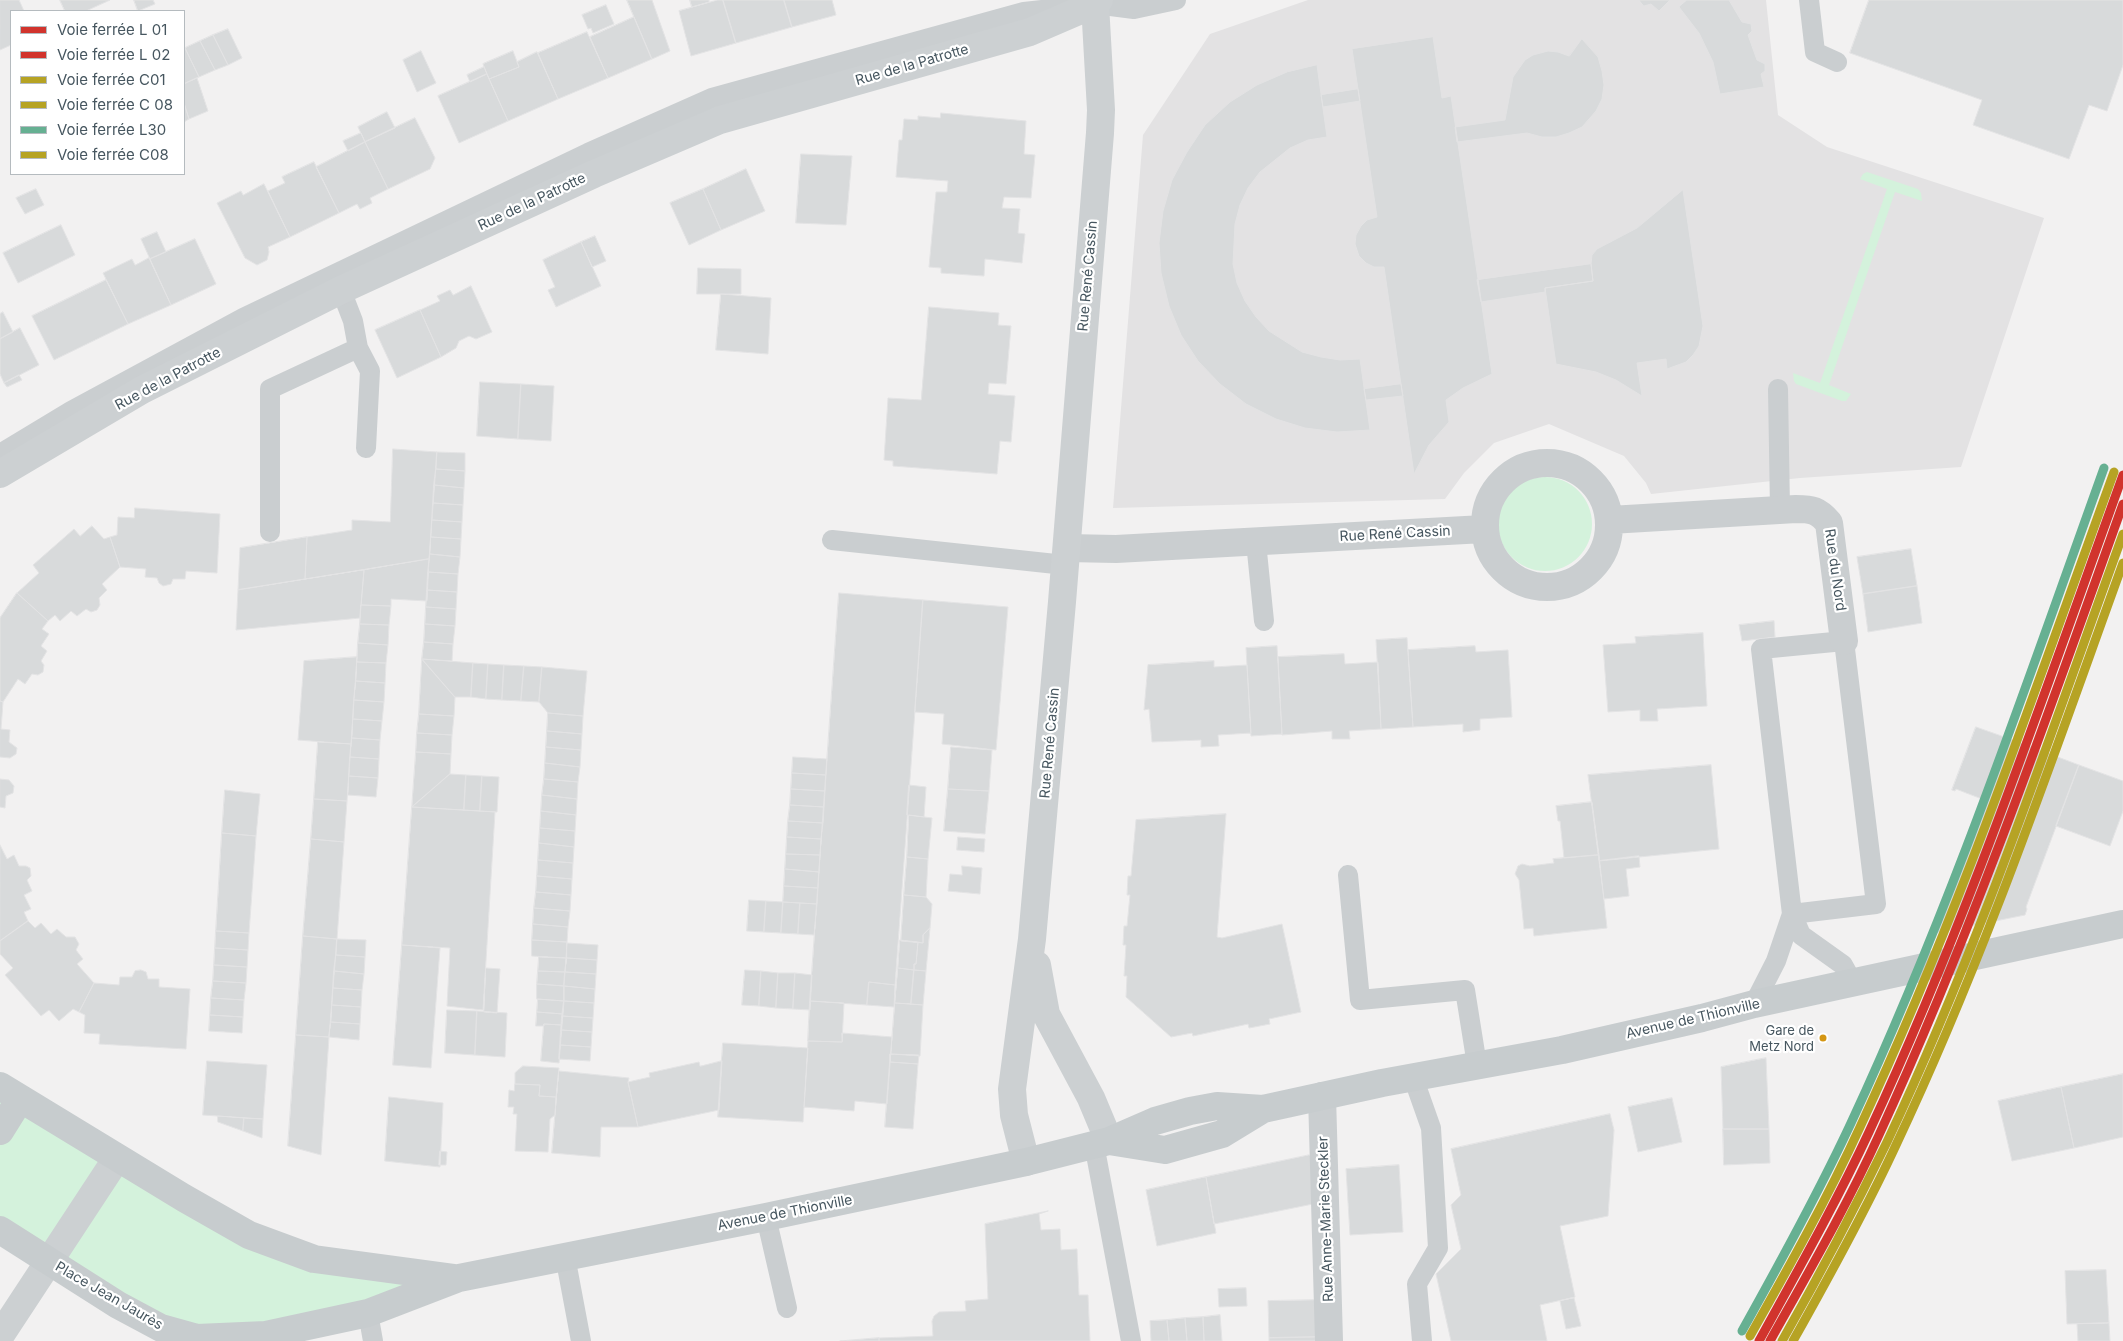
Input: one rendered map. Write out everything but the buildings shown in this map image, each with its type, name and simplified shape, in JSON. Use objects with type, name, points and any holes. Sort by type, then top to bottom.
[{"type":"main road","name":"Avenue de Thionville","points":[[459,1278],[766,1217],[1026,1162],[1102,1143],[1155,1121],[1217,1106],[1263,1109],[1413,1077],[1562,1050],[1754,1004],[2123,924]]},
{"type":"main road","points":[[0,1131],[10,1092],[117,1158],[249,1235],[314,1259],[459,1278]]},
{"type":"main road","name":"Place Jean Jaurès","points":[[0,1230],[118,1305],[160,1328],[197,1338],[266,1335],[368,1313],[459,1278]]},
{"type":"street","name":"Rue de la Patrotte","points":[[0,474],[142,390],[341,290],[594,174],[720,120],[1030,32],[1096,1]]},
{"type":"street","name":"Rue René Cassin","points":[[1026,1162],[1014,1115],[1012,1089],[1032,939],[1066,556],[1101,110],[1096,1]]},
{"type":"street","points":[[1538,463],[1563,464],[1585,474],[1601,494],[1610,520],[1608,542],[1598,562],[1578,580],[1555,587],[1531,586],[1509,576],[1495,561],[1487,545],[1484,529],[1486,509],[1497,487],[1515,471],[1538,463]]},
{"type":"street","name":"Rue du Nord","points":[[1780,510],[1810,509],[1821,514],[1829,524],[1844,641]]},
{"type":"street","points":[[1610,520],[1780,510]]},
{"type":"street","name":"Rue René Cassin","points":[[1066,556],[1116,549],[1484,529]]},
{"type":"street","name":"Rue René Cassin","points":[[1032,939],[1046,1014],[1091,1098],[1102,1143]]},
{"type":"street","name":"Rue Anne-Marie Steckler","points":[[1322,1096],[1329,1341]]},
{"type":"street","name":"Place Jean Jaurès","points":[[0,1336],[117,1158]]},
{"type":"lane","name":"Rue de la Patrotte","points":[[0,454],[71,411],[243,318],[579,157],[712,98],[1024,12],[1096,1],[1134,9],[1176,0]]},
{"type":"lane","points":[[1809,0],[1815,52],[1837,62]]},
{"type":"lane","points":[[341,290],[354,321],[358,348],[370,371],[366,448]]},
{"type":"lane","points":[[270,532],[270,389],[358,348]]},
{"type":"lane","points":[[1778,389],[1780,510]]},
{"type":"lane","points":[[832,540],[1066,556]]},
{"type":"lane","points":[[1256,542],[1264,621]]},
{"type":"lane","points":[[1792,914],[1876,904],[1844,641],[1761,649],[1792,914],[1801,935],[1843,966],[1853,983]]},
{"type":"lane","points":[[1348,875],[1360,1000],[1465,990],[1477,1066]]},
{"type":"lane","points":[[1754,1004],[1776,961],[1792,914]]},
{"type":"lane","points":[[1413,1077],[1431,1128],[1438,1248],[1416,1284],[1422,1341]]},
{"type":"lane","points":[[1102,1143],[1131,1341]]},
{"type":"lane","points":[[766,1217],[787,1308]]},
{"type":"lane","points":[[565,1256],[581,1341]]},
{"type":"lane","points":[[368,1313],[373,1341]]},
{"type":"shaded area","points":[[1308,0],[1766,0],[1778,115],[1827,147],[2044,218],[1961,467],[1800,478],[1651,494],[1646,483],[1624,456],[1549,424],[1494,443],[1464,473],[1445,499],[1113,508],[1143,135],[1210,34]]},
{"type":"green space","points":[[1867,172],[1918,189],[1921,193],[1922,201],[1895,192],[1829,385],[1851,394],[1846,401],[1842,401],[1796,384],[1793,373],[1820,383],[1887,189],[1860,179]]},
{"type":"green space","points":[[1545,477],[1563,480],[1578,491],[1589,506],[1592,524],[1589,542],[1578,557],[1563,568],[1545,571],[1527,568],[1512,557],[1501,542],[1498,524],[1501,506],[1512,491],[1527,480]]},
{"type":"green space","points":[[0,1086],[249,1235],[459,1278],[368,1313],[197,1338],[0,1230]]},
{"type":"transit line","points":[[1759,1341],[1843,1185],[1905,1052],[1972,889],[2034,724],[2123,475]]},
{"type":"transit line","points":[[1770,1341],[1854,1188],[1946,980],[2008,822],[2123,504]]},
{"type":"transit line","points":[[1782,1341],[1862,1193],[1921,1068],[1953,993],[2012,841],[2123,534]]},
{"type":"rail line","name":"L30","points":[[1742,1331],[1838,1150],[1887,1043],[1921,962],[1985,798],[2104,468]]},
{"type":"rail line","name":"C01","points":[[1750,1336],[1834,1180],[1896,1047],[1963,885],[2025,720],[2114,472]]},
{"type":"rail line","name":"C08","points":[[1793,1341],[1884,1170],[1959,1002],[2016,857],[2123,563]]},
{"type":"place","name":"Gare de Metz Nord","points":[[1823,1038]]}]
